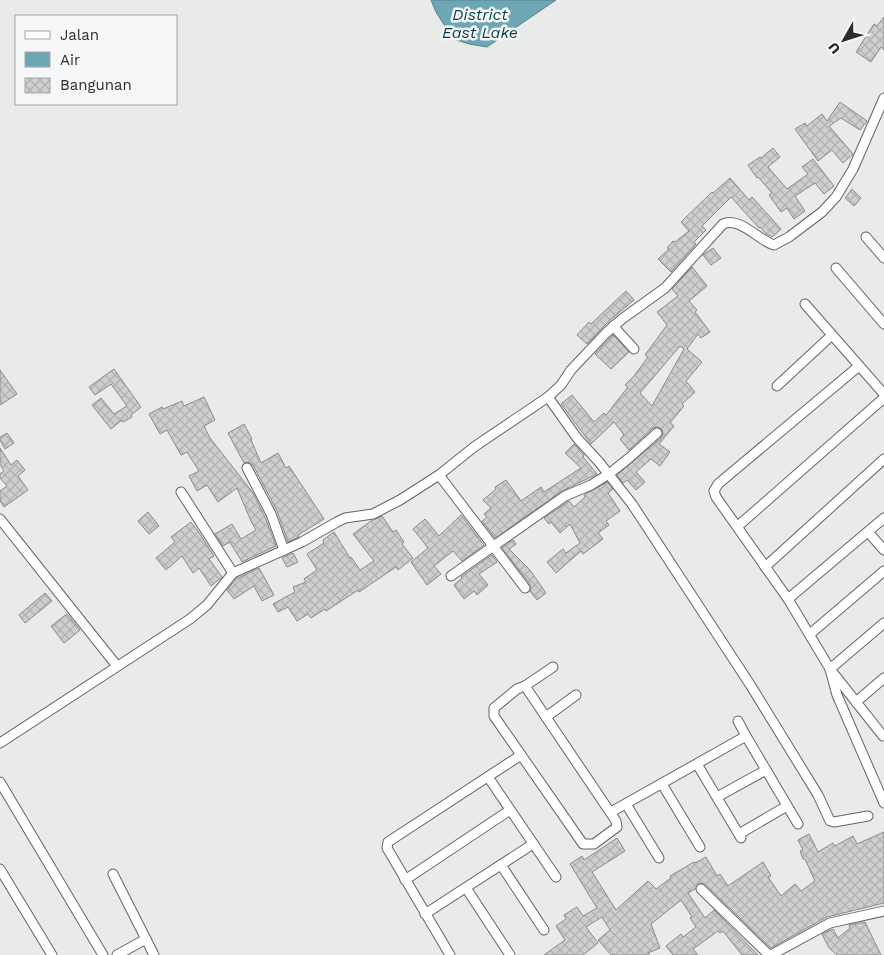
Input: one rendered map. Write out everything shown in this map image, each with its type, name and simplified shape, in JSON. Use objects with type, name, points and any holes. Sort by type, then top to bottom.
[{"type":"street","points":[[0,743],[202,609],[217,594],[233,573],[284,550],[345,518],[373,514],[400,500],[439,475],[474,447],[548,397],[561,385],[571,370],[614,326],[665,288],[723,224],[727,222],[738,223],[774,245],[790,237],[822,212],[836,198],[845,184],[884,98]]},
{"type":"street","points":[[866,237],[882,253]]},
{"type":"street","points":[[836,268],[884,324]]},
{"type":"street","points":[[738,526],[884,396],[805,304]]},
{"type":"street","points":[[614,326],[634,349]]},
{"type":"street","points":[[777,386],[832,335]]},
{"type":"street","points":[[859,366],[718,484],[714,491],[716,497],[788,599],[830,669],[884,736]]},
{"type":"street","points":[[548,397],[577,438],[609,474],[632,504],[751,686],[818,795],[830,820],[834,822],[868,816]]},
{"type":"street","points":[[451,576],[565,496],[591,485],[609,474],[657,432]]},
{"type":"street","points":[[765,566],[884,459]]},
{"type":"street","points":[[247,468],[271,514],[284,550]]},
{"type":"street","points":[[439,475],[525,588]]},
{"type":"street","points":[[181,492],[233,573]]},
{"type":"street","points":[[788,599],[884,518]]},
{"type":"street","points":[[0,519],[117,666]]},
{"type":"street","points":[[868,532],[884,550]]},
{"type":"street","points":[[810,634],[884,571]]},
{"type":"street","points":[[830,669],[884,623]]},
{"type":"street","points":[[525,686],[616,821],[617,827],[594,844],[583,844],[494,716],[494,708],[517,689],[525,686],[553,666]]},
{"type":"street","points":[[830,669],[837,695],[883,796]]},
{"type":"street","points":[[856,702],[884,678]]},
{"type":"street","points":[[546,717],[576,695]]},
{"type":"street","points":[[738,721],[798,824]]},
{"type":"street","points":[[611,812],[746,736]]},
{"type":"street","points":[[450,955],[387,848],[388,842],[521,755]]},
{"type":"street","points":[[697,764],[740,836],[787,806]]},
{"type":"street","points":[[717,797],[766,770]]},
{"type":"street","points":[[488,776],[556,877]]},
{"type":"street","points":[[0,782],[103,955]]},
{"type":"street","points":[[662,784],[700,846]]},
{"type":"street","points":[[626,804],[659,858]]},
{"type":"street","points":[[405,880],[510,810]]},
{"type":"street","points":[[425,914],[533,844]]},
{"type":"street","points":[[501,865],[544,930]]},
{"type":"street","points":[[0,868],[52,955]]},
{"type":"street","points":[[113,874],[154,955]]},
{"type":"street","points":[[466,888],[510,955]]},
{"type":"street","points":[[701,889],[770,955],[830,922],[884,911]]},
{"type":"street","points":[[117,955],[146,939]]},
{"type":"water","name":"District East Lake","points":[[431,0],[556,0],[487,47],[453,39],[436,12]]},
{"type":"building","points":[[884,17],[884,50],[881,47],[871,62],[856,52],[874,24],[877,26]]},
{"type":"building","points":[[840,102],[867,121],[860,130],[841,118],[829,126],[853,154],[843,163],[832,150],[818,161],[795,129],[805,123],[807,126],[822,114],[827,121]]},
{"type":"building","points":[[773,148],[780,157],[768,167],[787,189],[808,174],[802,167],[813,159],[834,186],[824,194],[815,183],[795,196],[805,211],[794,219],[787,208],[781,212],[769,195],[772,193],[757,178],[748,165],[761,158]]},
{"type":"building","points":[[730,178],[749,200],[752,197],[781,229],[772,237],[766,234],[731,197],[702,226],[706,230],[694,242],[696,244],[671,272],[658,259],[669,249],[667,248],[673,241],[675,242],[689,231],[681,222],[712,192]]},
{"type":"building","points":[[852,189],[861,198],[854,206],[845,198]]},
{"type":"building","points":[[713,248],[721,258],[711,265],[703,255]]},
{"type":"building","points":[[692,267],[707,286],[689,301],[697,310],[695,312],[710,332],[701,338],[698,334],[687,349],[702,362],[686,381],[695,392],[682,404],[684,406],[670,423],[674,426],[659,444],[670,452],[660,466],[651,459],[636,472],[645,482],[636,490],[627,480],[623,483],[617,475],[661,438],[663,434],[662,429],[658,427],[653,428],[629,450],[620,439],[624,435],[614,422],[591,444],[561,404],[572,395],[594,422],[604,413],[606,415],[628,387],[625,385],[648,357],[645,355],[667,325],[657,312],[678,296],[672,289]],"holes":[[[680,346],[684,349],[652,406],[640,393]]]},
{"type":"building","points":[[626,291],[634,300],[608,322],[587,344],[577,335],[589,322],[591,324]]},
{"type":"building","points":[[613,335],[629,352],[611,369],[595,354]]},
{"type":"building","points":[[114,369],[141,407],[131,415],[132,417],[123,422],[122,420],[111,429],[92,405],[101,398],[114,414],[127,406],[111,384],[95,395],[89,387]]},
{"type":"building","points":[[0,370],[17,394],[0,405]]},
{"type":"building","points":[[204,397],[215,420],[204,426],[210,438],[253,493],[276,546],[242,562],[230,542],[223,546],[215,534],[232,524],[241,539],[256,530],[237,488],[218,502],[207,485],[197,491],[189,476],[199,471],[187,452],[181,455],[167,430],[160,434],[149,414],[162,407],[163,409],[182,401],[184,406]]},
{"type":"building","points":[[244,424],[261,463],[278,453],[286,468],[289,466],[324,519],[298,535],[299,537],[288,542],[277,511],[253,465],[248,462],[244,463],[228,433]]},
{"type":"building","points":[[7,433],[14,443],[5,449],[0,437]]},
{"type":"building","points":[[574,444],[597,474],[562,491],[495,538],[482,521],[487,517],[484,514],[491,508],[483,500],[496,489],[495,487],[506,480],[521,501],[541,487],[544,492],[581,468],[565,453]]},
{"type":"building","points":[[0,448],[11,465],[17,460],[25,470],[18,476],[28,490],[4,507],[0,501],[0,491],[7,486],[0,478],[0,474],[4,471],[0,464]]},
{"type":"building","points":[[607,482],[613,489],[608,493],[620,511],[606,521],[609,525],[598,533],[603,539],[583,554],[581,551],[556,573],[547,562],[563,549],[566,553],[580,543],[570,524],[560,533],[551,522],[549,524],[544,518],[569,501],[574,507],[585,497],[584,495]]},
{"type":"building","points":[[148,512],[159,526],[149,534],[138,521]]},
{"type":"building","points":[[461,515],[484,545],[462,561],[453,551],[434,566],[441,574],[427,585],[411,562],[428,548],[413,529],[425,519],[439,536]]},
{"type":"building","points":[[382,516],[393,532],[396,530],[404,542],[402,544],[413,558],[398,570],[396,567],[359,592],[358,590],[326,611],[325,609],[311,618],[308,614],[297,621],[288,607],[278,612],[273,604],[295,592],[293,587],[306,582],[304,579],[317,570],[307,554],[324,543],[323,540],[334,532],[360,570],[374,561],[353,534],[371,521]]},
{"type":"building","points":[[191,522],[214,556],[209,559],[222,577],[211,586],[199,568],[193,573],[182,556],[166,570],[156,558],[175,542],[171,537]]},
{"type":"building","points":[[513,540],[516,544],[509,549],[530,570],[546,593],[537,600],[530,591],[530,584],[502,548]]},
{"type":"building","points":[[293,553],[298,562],[287,567],[282,558]]},
{"type":"building","points":[[492,555],[497,562],[479,574],[488,585],[477,595],[474,591],[464,599],[454,585],[461,577]]},
{"type":"building","points":[[259,568],[274,595],[262,601],[254,586],[234,599],[227,590],[236,579]]},
{"type":"building","points":[[45,593],[52,601],[25,623],[19,615]]},
{"type":"building","points":[[67,614],[80,630],[64,643],[51,626]]},
{"type":"building","points":[[884,832],[884,903],[827,917],[771,948],[705,884],[699,883],[695,889],[688,893],[705,918],[714,910],[758,955],[742,955],[723,931],[720,933],[718,931],[693,949],[698,955],[673,955],[666,946],[681,934],[683,937],[696,927],[681,900],[651,924],[660,948],[648,953],[650,955],[611,955],[598,940],[610,930],[602,917],[586,927],[598,943],[583,955],[544,955],[565,940],[556,926],[566,919],[564,915],[577,907],[583,916],[597,908],[570,864],[582,856],[584,860],[617,838],[625,851],[592,872],[616,910],[648,881],[656,889],[671,878],[670,876],[706,857],[717,876],[720,874],[728,886],[763,862],[771,876],[768,877],[781,896],[795,884],[801,891],[815,881],[805,859],[803,859],[800,851],[803,850],[798,840],[809,834],[818,852],[833,843],[835,846],[853,836],[857,844]]},
{"type":"building","points":[[865,922],[881,955],[837,955],[829,948],[822,934],[833,929],[838,938],[850,928],[849,925]]}]
